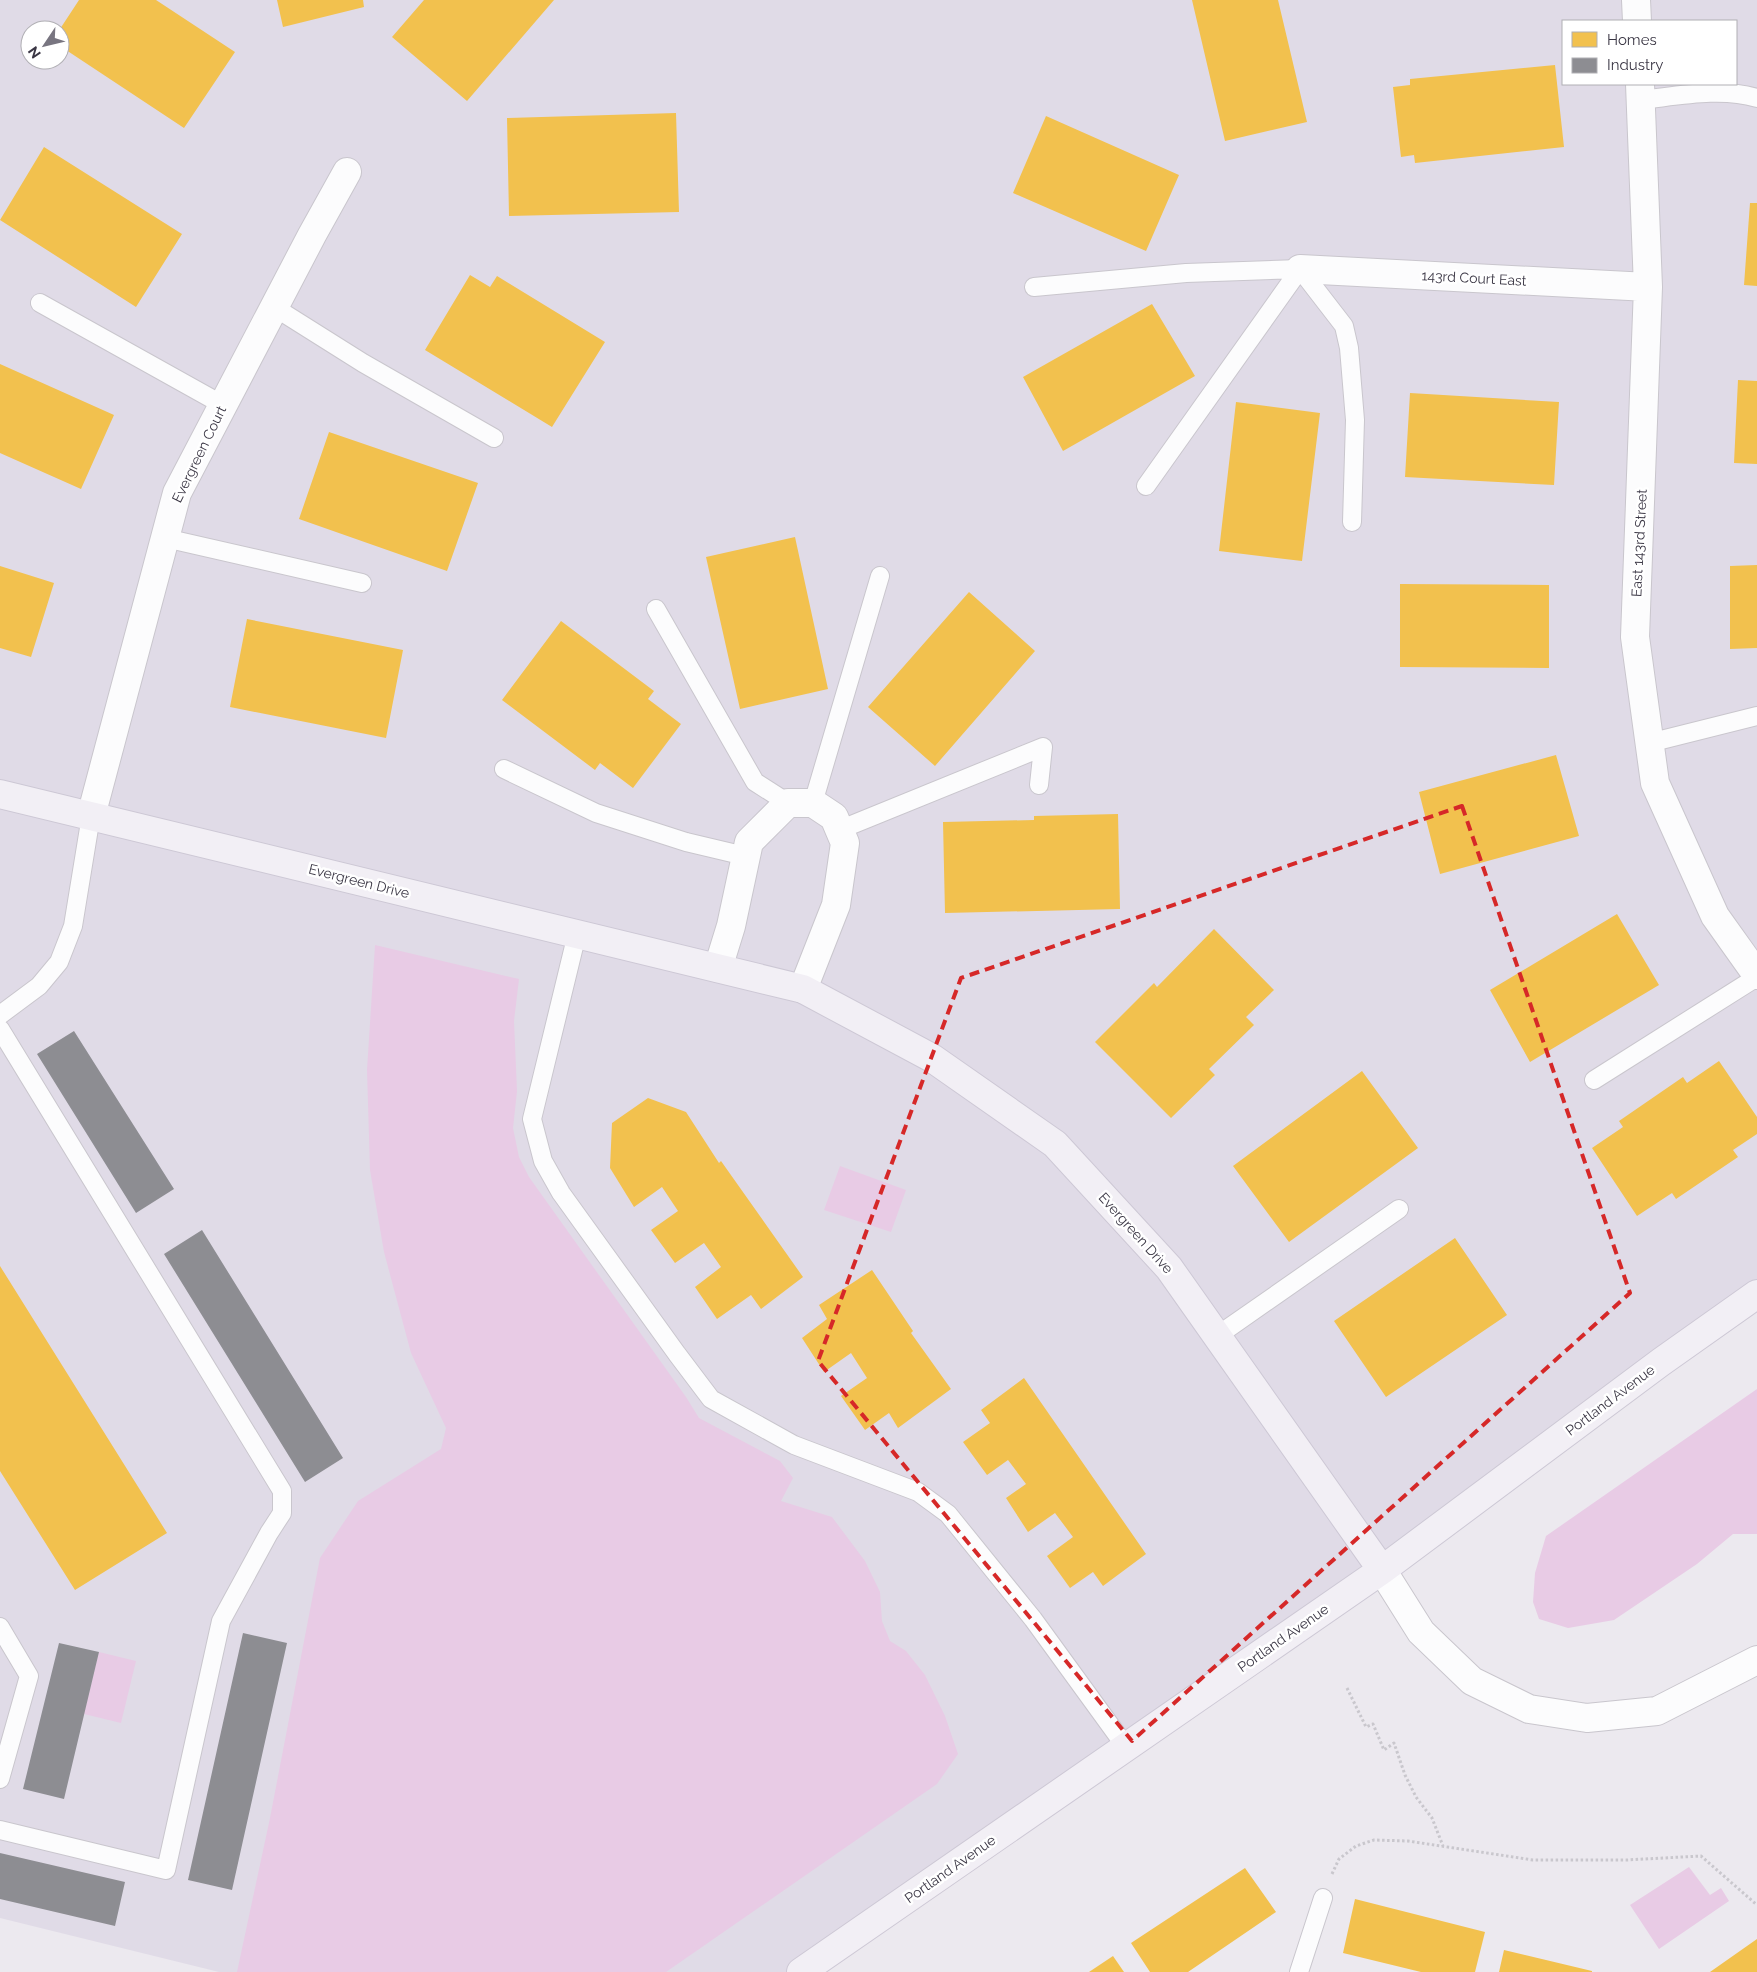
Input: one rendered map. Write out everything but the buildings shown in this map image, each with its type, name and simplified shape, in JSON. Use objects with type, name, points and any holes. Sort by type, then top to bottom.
[{"type":"street","points":[[1636,0],[1637,20]]},
{"type":"street","name":"East 143rd Street","points":[[1640,92],[1648,287],[1635,637],[1649,743],[1655,783],[1715,916],[1757,976]]},
{"type":"street","name":"Evergreen Court","points":[[91,816],[177,493],[347,172]]},
{"type":"street","name":"143rd Court East","points":[[1300,269],[1648,287]]},
{"type":"street","name":"Evergreen Drive","points":[[0,794],[803,989],[932,1058],[1055,1144],[1168,1268],[1382,1570]]},
{"type":"street","points":[[718,968],[730,926],[749,842],[800,803],[834,817],[845,844],[836,905],[803,989]]},
{"type":"street","name":"Portland Avenue","points":[[801,1972],[1382,1570],[1661,1362],[1757,1294]]},
{"type":"street","points":[[1382,1570],[1421,1632],[1472,1681],[1529,1710],[1587,1718],[1657,1711],[1757,1660]]},
{"type":"lane","points":[[1640,92],[1733,94],[1757,98]]},
{"type":"lane","points":[[1034,287],[1186,273],[1300,269]]},
{"type":"lane","points":[[1146,486],[1300,269]]},
{"type":"lane","points":[[1300,269],[1344,326],[1349,348],[1355,420],[1352,522]]},
{"type":"lane","points":[[40,303],[223,405]]},
{"type":"lane","points":[[274,307],[363,363],[494,438]]},
{"type":"lane","points":[[165,538],[362,583]]},
{"type":"lane","points":[[656,609],[755,782],[800,803],[880,576]]},
{"type":"lane","points":[[1649,743],[1757,716]]},
{"type":"lane","points":[[839,830],[1044,747],[1039,785]]},
{"type":"lane","points":[[504,769],[596,813],[686,842],[746,856]]},
{"type":"lane","points":[[0,1015],[39,986],[59,962],[73,926],[91,816]]},
{"type":"lane","points":[[577,934],[532,1119],[543,1160],[561,1193],[711,1399],[794,1445],[918,1492],[948,1514],[1033,1619],[1126,1747]]},
{"type":"lane","points":[[1594,1080],[1757,976]]},
{"type":"lane","points":[[0,1029],[282,1490],[282,1513],[268,1533],[221,1621],[166,1870],[0,1830]]},
{"type":"lane","points":[[1217,1336],[1399,1209]]},
{"type":"lane","points":[[0,1627],[29,1676],[0,1779]]},
{"type":"lane","points":[[1299,1972],[1322,1898]]},
{"type":"path","points":[[1348,1688],[1366,1727],[1374,1724],[1384,1750],[1394,1743],[1405,1775],[1416,1797],[1432,1818],[1443,1847]]},
{"type":"path","points":[[1322,1898],[1339,1859],[1356,1846],[1374,1840],[1408,1841],[1533,1860],[1626,1860],[1701,1856],[1757,1906]]},
{"type":"highlighted area","points":[[1462,806],[1630,1293],[1132,1741],[818,1361],[961,978]]},
{"type":"shaded area","points":[[0,0],[1757,0],[1757,1298],[801,1972],[219,1972],[0,1918]]},
{"type":"shaded area","points":[[375,945],[519,979],[514,1021],[517,1091],[513,1128],[519,1157],[529,1177],[699,1418],[780,1461],[793,1478],[781,1501],[832,1517],[865,1561],[880,1592],[882,1621],[890,1641],[906,1651],[925,1675],[945,1716],[958,1754],[937,1784],[666,1972],[237,1972],[270,1818],[320,1558],[358,1501],[441,1449],[446,1428],[411,1353],[384,1252],[370,1170],[367,1070]]},
{"type":"shaded area","points":[[840,1166],[906,1190],[891,1232],[824,1210]]},
{"type":"shaded area","points":[[1757,1389],[1757,1534],[1733,1534],[1697,1564],[1614,1620],[1568,1628],[1539,1619],[1533,1602],[1535,1573],[1546,1536]]},
{"type":"shaded area","points":[[99,1652],[136,1661],[121,1723],[84,1714]]},
{"type":"shaded area","points":[[1689,1867],[1710,1895],[1721,1888],[1729,1901],[1659,1949],[1630,1905]]}]
